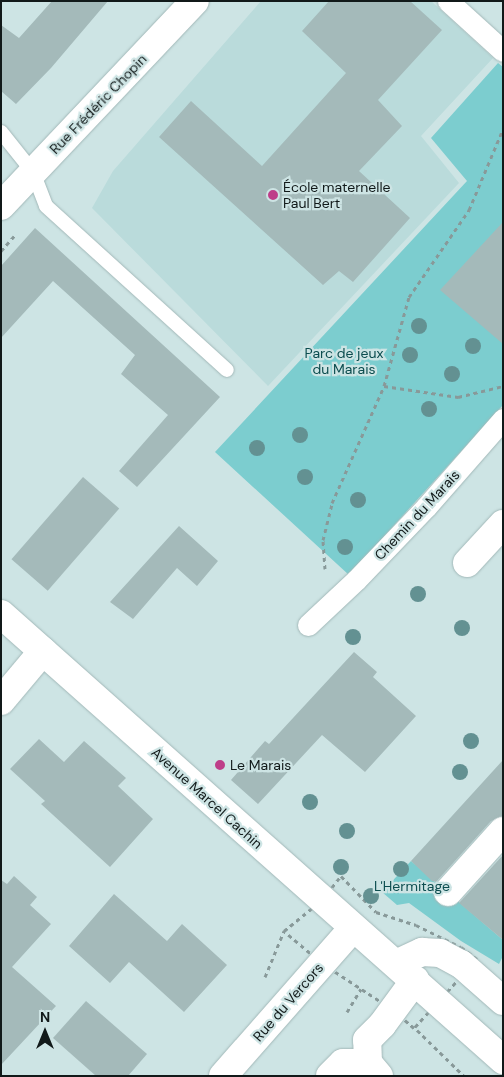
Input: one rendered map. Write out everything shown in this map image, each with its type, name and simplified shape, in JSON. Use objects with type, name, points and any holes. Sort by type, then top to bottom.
[{"type":"street","name":"Rue Frédéric Chopin","points":[[1,206],[79,126],[194,1]]},
{"type":"street","points":[[448,1],[503,51]]},
{"type":"street","name":"Chemin du Marais","points":[[308,624],[426,507],[503,419]]},
{"type":"street","points":[[467,564],[503,524]]},
{"type":"street","name":"Avenue Marcel Cachin","points":[[1,614],[503,1060]]},
{"type":"street","points":[[1,701],[43,651]]},
{"type":"street","points":[[448,892],[503,831]]},
{"type":"street","name":"Rue du Vercors","points":[[223,1076],[353,928]]},
{"type":"street","points":[[330,1076],[343,1063],[374,1069],[367,1040],[382,1025],[405,972],[422,952],[440,953],[461,964],[503,1001]]},
{"type":"lane","points":[[1,132],[33,172],[46,206],[227,370]]},
{"type":"path","points":[[327,607],[323,540],[332,503],[384,386],[409,296],[469,210],[503,129]]},
{"type":"path","points":[[384,386],[458,397],[503,386]]},
{"type":"path","points":[[414,1028],[464,1076]]},
{"type":"shaded area","name":"École maternelle Paul Bert","points":[[261,1],[431,1],[493,58],[421,136],[459,183],[268,386],[92,208],[113,171]]},
{"type":"green space","name":"Parc de jeux du Marais","points":[[498,63],[503,67],[503,405],[349,575],[215,452],[467,181],[431,138]]},
{"type":"green space","name":"L'Hermitage","points":[[411,861],[503,940],[503,956],[499,964],[461,941],[409,903],[397,905],[382,892]]},
{"type":"building","points":[[52,1],[108,1],[51,68],[16,104],[1,91],[1,25],[19,38]]},
{"type":"building","points":[[329,1],[410,1],[442,30],[378,100],[402,126],[359,171],[410,218],[353,282],[339,271],[323,285],[159,137],[191,101],[262,166],[346,73],[302,31]]},
{"type":"building","points":[[503,222],[503,344],[440,290]]},
{"type":"building","points":[[35,228],[220,397],[137,487],[119,471],[168,415],[121,374],[135,355],[53,281],[1,338],[1,266]]},
{"type":"building","points":[[83,477],[119,508],[48,591],[11,559]]},
{"type":"building","points":[[179,526],[218,561],[197,586],[177,568],[133,619],[110,602]]},
{"type":"building","points":[[354,652],[377,672],[373,677],[416,716],[365,772],[322,735],[258,804],[231,780],[265,741],[269,744]]},
{"type":"building","points":[[39,739],[64,762],[84,741],[126,778],[118,786],[153,819],[110,867],[41,804],[45,801],[10,769]]},
{"type":"building","points":[[503,760],[503,816],[491,821],[436,882],[432,881],[411,861]]},
{"type":"building","points":[[503,855],[503,940],[459,903]]},
{"type":"building","points":[[14,876],[37,897],[30,905],[51,924],[12,967],[56,1006],[1,1065],[1,880],[7,884]]},
{"type":"building","points":[[114,894],[167,941],[182,924],[227,965],[184,1012],[129,962],[110,983],[69,946]]},
{"type":"building","points":[[86,1001],[147,1054],[128,1076],[96,1076],[53,1038]]},
{"type":"place","name":"École maternelle Paul Bert","points":[[273,195]]},
{"type":"place","name":"Le Marais","points":[[220,765]]}]
